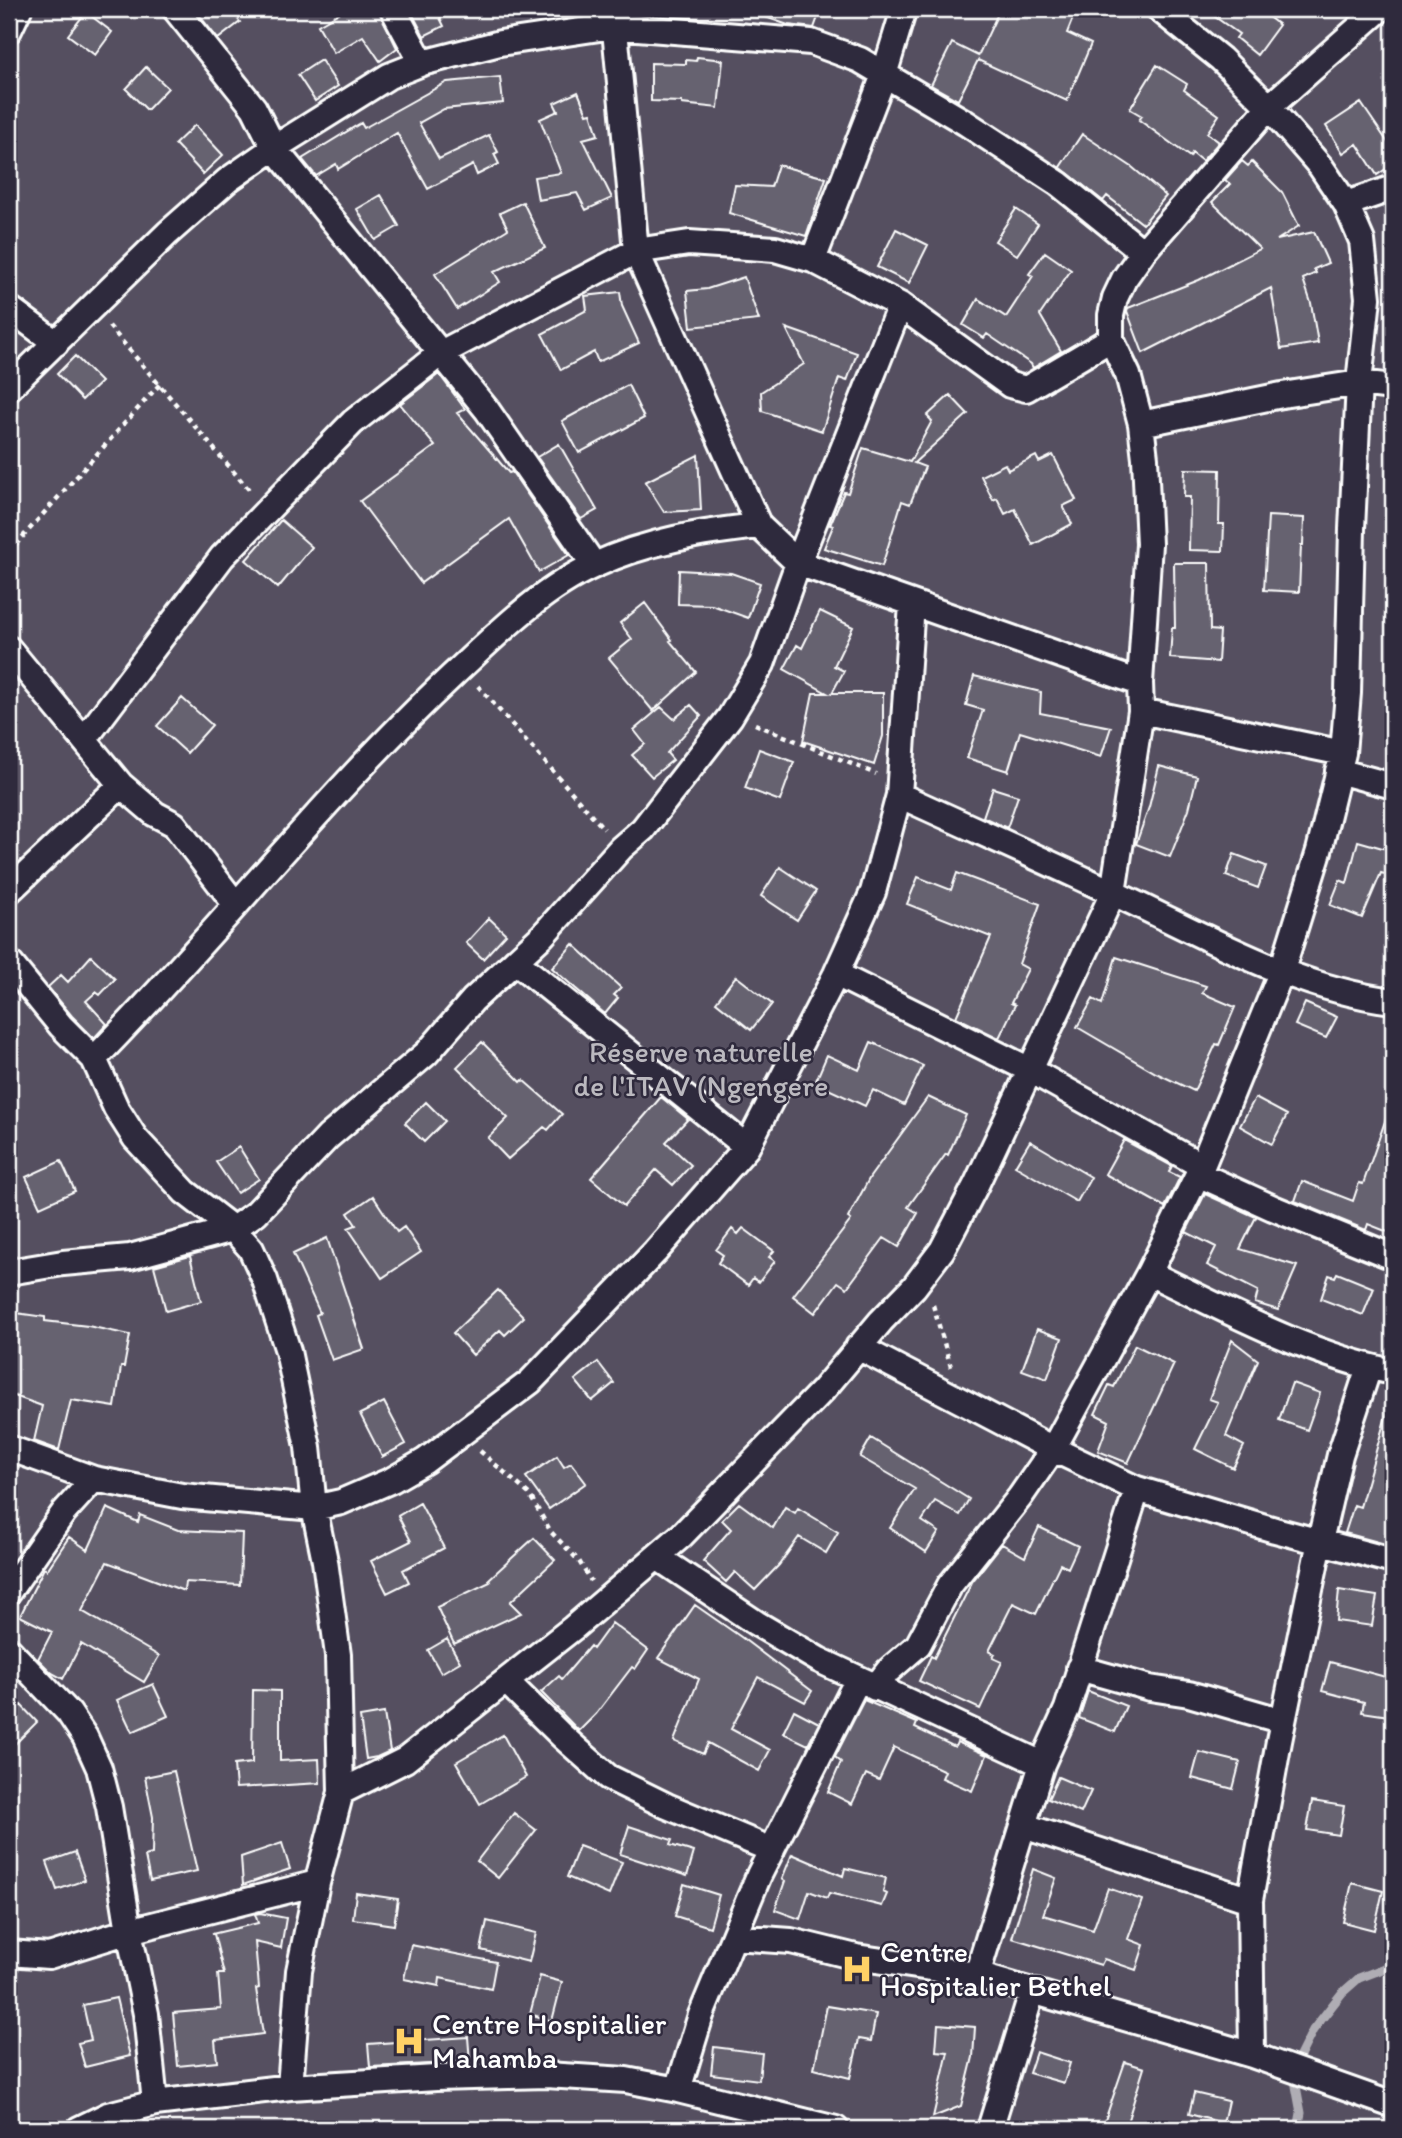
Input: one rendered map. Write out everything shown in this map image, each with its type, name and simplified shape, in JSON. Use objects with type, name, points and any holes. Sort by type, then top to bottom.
[{"type":"street","points":[[9,30],[19,9]]},
{"type":"street","points":[[175,9],[254,108],[274,148],[487,410],[594,565]]},
{"type":"street","points":[[393,9],[422,63]]},
{"type":"street","points":[[813,260],[884,75],[904,9]]},
{"type":"street","points":[[678,2090],[701,2015],[772,1850],[867,1684],[888,1671],[918,1645],[950,1585],[1020,1497],[1053,1449],[1149,1273],[1200,1170],[1281,973],[1319,851],[1340,762],[1348,693],[1359,383],[1368,298],[1362,241],[1346,204],[1321,167],[1269,107],[1221,59],[1159,9]]},
{"type":"street","points":[[341,1792],[405,1760],[603,1603],[682,1535],[823,1390],[942,1250],[976,1185],[1113,893],[1141,711],[1140,683],[1149,544],[1141,424],[1128,376],[1111,339],[1111,315],[1115,298],[1124,279],[1143,253],[1269,107],[1380,9]]},
{"type":"street","points":[[613,18],[636,251],[759,526],[798,563],[1140,683]]},
{"type":"street","points":[[9,388],[168,233],[228,180],[390,76],[422,63],[613,18],[811,42],[860,60],[966,123],[1059,184],[1143,253]]},
{"type":"street","points":[[1346,204],[1393,188]]},
{"type":"street","points":[[84,740],[222,557],[353,422],[441,354],[636,251],[689,243],[775,249],[813,260],[900,305],[1010,385],[1026,389],[1111,339]]},
{"type":"street","points":[[9,1272],[62,1263],[130,1257],[233,1229],[256,1213],[328,1137],[427,1053],[473,1000],[569,907],[621,848],[643,829],[730,718],[762,664],[798,563],[900,305]]},
{"type":"street","points":[[9,308],[56,343]]},
{"type":"street","points":[[1141,424],[1282,395],[1359,383],[1393,387]]},
{"type":"street","points":[[93,1059],[138,1014],[331,799],[424,702],[502,628],[543,597],[594,565],[669,540],[759,526]]},
{"type":"street","points":[[9,1448],[94,1479],[182,1496],[314,1508],[341,1502],[392,1480],[437,1451],[530,1382],[655,1252],[747,1147],[836,974],[873,892],[899,790],[912,604]]},
{"type":"street","points":[[9,649],[121,785],[155,814],[174,824],[236,905]]},
{"type":"street","points":[[1141,711],[1340,762],[1393,786]]},
{"type":"street","points":[[9,891],[121,785]]},
{"type":"street","points":[[899,790],[1281,973],[1333,990],[1393,1001]]},
{"type":"street","points":[[515,961],[747,1147]]},
{"type":"street","points":[[9,962],[61,1026],[93,1059],[116,1108],[135,1138],[185,1192],[233,1229],[251,1249],[265,1280],[288,1351],[308,1447],[314,1508],[325,1561],[338,1655],[341,1792],[317,1883],[299,1971],[290,2087]]},
{"type":"street","points":[[836,974],[1030,1070],[1200,1170],[1393,1257]]},
{"type":"street","points":[[1149,1273],[1254,1324],[1320,1351],[1381,1370],[1340,1455],[1283,1721],[1250,1900],[1252,2055]]},
{"type":"street","points":[[858,1347],[1053,1449],[1137,1489],[1275,1530],[1393,1561]]},
{"type":"street","points":[[9,1591],[64,1512],[94,1479]]},
{"type":"street","points":[[977,1975],[1042,1764],[1067,1709],[1137,1489]]},
{"type":"street","points":[[657,1557],[756,1623],[818,1660],[1042,1764]]},
{"type":"street","points":[[9,1650],[69,1713],[85,1737],[99,1768],[110,1807],[129,1931],[146,2014],[155,2103]]},
{"type":"street","points":[[1079,1668],[1150,1688],[1189,1693],[1283,1721]]},
{"type":"street","points":[[506,1681],[608,1777],[667,1806],[772,1850]]},
{"type":"street","points":[[1024,1826],[1250,1900]]},
{"type":"street","points":[[9,1954],[49,1956],[129,1931],[317,1883]]},
{"type":"street","points":[[734,1937],[791,1941],[856,1957],[977,1975],[1252,2055],[1393,2105]]},
{"type":"street","points":[[990,2129],[1032,1992]]},
{"type":"street","points":[[79,2129],[108,2115],[155,2103],[290,2087],[436,2078],[546,2075],[626,2080],[836,2129]]},
{"type":"path","points":[[92,307],[267,511]]},
{"type":"path","points":[[9,552],[160,384]]},
{"type":"path","points":[[461,667],[621,848]]},
{"type":"path","points":[[730,718],[765,726],[899,790]]},
{"type":"path","points":[[919,1280],[930,1294],[946,1346],[958,1400]]},
{"type":"path","points":[[437,1451],[483,1451],[508,1478],[529,1494],[551,1532],[579,1560],[603,1603]]},
{"type":"green space","name":"Réserve naturelle de l'ITAV (Ngengere","points":[[9,9],[1393,9],[1393,2129],[9,2129]]},
{"type":"building","points":[[209,9],[230,9],[240,22],[218,39],[200,16]]},
{"type":"building","points":[[346,9],[378,9],[397,48],[380,61],[363,36],[334,53],[318,25]]},
{"type":"building","points":[[410,9],[452,9],[440,18],[444,26],[424,36]]},
{"type":"building","points":[[751,9],[821,9],[814,28],[788,25],[751,12]]},
{"type":"building","points":[[1000,9],[1053,9],[1073,18],[1067,33],[1091,44],[1067,101],[978,60],[958,100],[931,85],[952,43],[978,56]]},
{"type":"building","points":[[1204,9],[1258,9],[1279,25],[1257,55],[1236,38],[1239,34]]},
{"type":"building","points":[[86,12],[112,32],[95,55],[68,35]]},
{"type":"building","points":[[697,57],[723,60],[718,108],[682,102],[651,101],[651,63],[686,64],[686,60],[696,61]]},
{"type":"building","points":[[321,60],[338,86],[315,101],[298,75]]},
{"type":"building","points":[[1157,65],[1187,84],[1184,90],[1219,115],[1207,133],[1219,142],[1202,161],[1192,153],[1190,157],[1139,120],[1142,116],[1130,109]]},
{"type":"building","points":[[146,67],[168,88],[147,110],[126,89]]},
{"type":"building","points":[[500,77],[503,103],[444,109],[419,123],[439,159],[489,135],[498,152],[494,154],[499,164],[477,175],[473,165],[428,189],[397,133],[338,169],[336,164],[316,176],[302,159],[361,123],[364,128],[447,82]]},
{"type":"building","points":[[578,92],[587,114],[591,113],[598,135],[583,139],[612,198],[586,210],[577,193],[538,200],[534,177],[561,173],[540,119],[558,111],[554,103]]},
{"type":"building","points":[[1361,103],[1393,150],[1393,164],[1377,175],[1357,144],[1343,153],[1326,126]]},
{"type":"building","points":[[195,125],[223,155],[203,174],[175,144]]},
{"type":"building","points":[[1082,134],[1132,167],[1166,196],[1143,224],[1107,196],[1103,201],[1060,167]]},
{"type":"building","points":[[1242,161],[1248,166],[1252,162],[1282,192],[1299,226],[1277,240],[1314,232],[1328,263],[1314,269],[1316,273],[1303,279],[1311,303],[1318,343],[1281,349],[1271,288],[1143,353],[1128,308],[1199,280],[1260,249],[1212,202],[1230,184],[1225,180]]},
{"type":"building","points":[[778,165],[826,178],[806,236],[729,213],[735,185],[771,187]]},
{"type":"building","points":[[381,195],[399,226],[375,240],[357,209]]},
{"type":"building","points":[[523,202],[545,248],[494,272],[500,282],[457,309],[435,274],[508,229],[500,213]]},
{"type":"building","points":[[1016,209],[1038,224],[1017,255],[995,241]]},
{"type":"building","points":[[896,229],[928,245],[909,283],[877,267]]},
{"type":"building","points":[[1045,252],[1071,270],[1040,315],[1061,351],[1033,368],[987,334],[984,338],[963,325],[978,299],[1006,317],[1033,276],[1029,274]]},
{"type":"building","points":[[744,277],[759,320],[691,327],[687,291],[707,289]]},
{"type":"building","points":[[620,292],[622,306],[639,343],[598,362],[594,352],[561,370],[542,334],[587,310],[585,296]]},
{"type":"building","points":[[786,328],[857,353],[847,381],[839,378],[822,431],[762,411],[761,392],[804,364]]},
{"type":"building","points":[[75,356],[101,382],[82,400],[57,374]]},
{"type":"building","points":[[439,374],[465,409],[457,413],[509,473],[512,472],[569,555],[539,572],[509,519],[421,583],[360,501],[435,446],[400,404]]},
{"type":"building","points":[[628,385],[644,418],[579,453],[562,421]]},
{"type":"building","points":[[950,395],[968,414],[914,463],[925,467],[910,504],[902,501],[882,566],[824,548],[833,526],[830,525],[844,492],[848,493],[863,448],[910,462],[932,421],[927,416]]},
{"type":"building","points":[[559,444],[597,510],[581,519],[537,457]]},
{"type":"building","points":[[698,455],[701,510],[664,512],[645,482]]},
{"type":"building","points":[[1053,455],[1076,500],[1063,506],[1072,524],[1033,545],[1015,509],[1005,514],[997,498],[993,500],[981,476],[1005,464],[1008,470],[1036,456],[1039,462]]},
{"type":"building","points":[[1185,469],[1220,470],[1219,524],[1224,524],[1223,551],[1189,550],[1190,497],[1184,497]]},
{"type":"building","points":[[1268,516],[1304,518],[1299,592],[1264,590]]},
{"type":"building","points":[[281,520],[312,547],[278,588],[246,560]]},
{"type":"building","points":[[1174,563],[1209,563],[1210,630],[1220,631],[1218,662],[1170,658],[1172,628],[1175,628]]},
{"type":"building","points":[[679,570],[731,573],[760,583],[748,618],[712,605],[678,604]]},
{"type":"building","points":[[645,603],[672,640],[670,641],[696,672],[653,711],[609,658],[632,639],[620,623]]},
{"type":"building","points":[[820,611],[853,627],[834,666],[844,671],[832,693],[883,693],[883,736],[874,765],[803,741],[813,693],[827,693],[784,669],[797,645],[802,648]]},
{"type":"building","points":[[974,676],[1041,692],[1040,713],[1111,727],[1101,757],[1020,732],[1008,771],[967,758],[983,710],[966,705]]},
{"type":"building","points":[[182,698],[212,725],[187,753],[157,726]]},
{"type":"building","points":[[691,705],[701,716],[667,753],[673,760],[652,777],[632,755],[645,744],[634,730],[661,707],[674,719]]},
{"type":"building","points":[[759,749],[794,762],[780,801],[745,788]]},
{"type":"building","points":[[1159,766],[1197,776],[1189,809],[1170,857],[1136,844]]},
{"type":"building","points":[[993,788],[1018,796],[1007,828],[983,817]]},
{"type":"building","points":[[1358,841],[1393,851],[1388,875],[1381,873],[1362,918],[1330,905],[1340,880],[1347,883]]},
{"type":"building","points":[[1234,854],[1266,866],[1258,888],[1226,876]]},
{"type":"building","points":[[780,867],[816,891],[797,920],[761,896]]},
{"type":"building","points":[[957,873],[1040,904],[1019,964],[1028,969],[1011,1003],[1015,1005],[999,1038],[956,1017],[991,937],[907,904],[918,877],[951,890]]},
{"type":"building","points":[[489,918],[506,934],[483,959],[466,943]]},
{"type":"building","points":[[573,944],[621,988],[614,995],[618,998],[605,1014],[552,968]]},
{"type":"building","points":[[91,956],[115,979],[100,995],[96,992],[86,1001],[107,1024],[94,1038],[48,987],[61,975],[68,982]]},
{"type":"building","points":[[1116,957],[1206,986],[1202,993],[1235,1007],[1219,1045],[1216,1044],[1194,1091],[1156,1073],[1077,1027],[1093,999],[1102,1004]]},
{"type":"building","points":[[736,976],[772,1004],[751,1030],[716,1002]]},
{"type":"building","points":[[1305,1003],[1337,1017],[1326,1038],[1295,1025]]},
{"type":"building","points":[[482,1042],[521,1082],[523,1080],[562,1114],[548,1130],[544,1127],[508,1159],[488,1138],[508,1118],[457,1067]]},
{"type":"building","points":[[871,1042],[923,1066],[904,1105],[873,1090],[865,1106],[815,1083],[827,1055],[859,1070]]},
{"type":"building","points":[[661,1097],[688,1119],[666,1142],[691,1165],[673,1185],[656,1170],[624,1206],[591,1178]]},
{"type":"building","points":[[928,1097],[966,1115],[948,1155],[946,1154],[908,1207],[918,1213],[899,1247],[884,1238],[847,1288],[838,1282],[815,1313],[793,1296],[851,1220],[848,1218],[870,1177]]},
{"type":"building","points":[[1255,1098],[1287,1115],[1272,1144],[1240,1126]]},
{"type":"building","points":[[426,1102],[445,1121],[424,1142],[405,1123]]},
{"type":"building","points":[[1390,1107],[1393,1108],[1393,1234],[1368,1224],[1366,1230],[1295,1201],[1302,1181],[1353,1201],[1359,1183],[1363,1184]]},
{"type":"building","points":[[1124,1140],[1172,1166],[1169,1172],[1180,1177],[1165,1207],[1105,1174]]},
{"type":"building","points":[[1030,1141],[1091,1177],[1077,1202],[1015,1166]]},
{"type":"building","points":[[239,1147],[259,1179],[237,1193],[216,1162]]},
{"type":"building","points":[[61,1161],[75,1191],[40,1207],[26,1177]]},
{"type":"building","points":[[1205,1194],[1256,1217],[1240,1249],[1297,1266],[1278,1310],[1255,1303],[1258,1291],[1207,1265],[1216,1247],[1186,1232]]},
{"type":"building","points":[[373,1196],[397,1232],[404,1227],[421,1252],[382,1278],[348,1228],[356,1225],[348,1213]]},
{"type":"building","points":[[743,1228],[774,1251],[769,1257],[775,1261],[759,1282],[753,1278],[748,1285],[718,1263],[723,1255],[716,1250],[732,1229],[738,1234]]},
{"type":"building","points":[[327,1238],[364,1349],[332,1360],[316,1315],[320,1313],[293,1254]]},
{"type":"building","points":[[190,1256],[201,1301],[166,1311],[154,1266]]},
{"type":"building","points":[[1337,1273],[1374,1288],[1363,1315],[1321,1299],[1329,1275],[1335,1277]]},
{"type":"building","points":[[498,1290],[524,1317],[505,1335],[500,1330],[473,1355],[453,1333]]},
{"type":"building","points":[[9,1312],[45,1317],[45,1321],[130,1335],[124,1367],[121,1367],[115,1407],[71,1400],[59,1450],[34,1441],[42,1406],[9,1394]]},
{"type":"building","points":[[1037,1329],[1062,1338],[1047,1379],[1022,1370]]},
{"type":"building","points":[[1232,1340],[1258,1360],[1226,1436],[1244,1446],[1233,1468],[1195,1449],[1218,1402],[1209,1399]]},
{"type":"building","points":[[1135,1345],[1174,1364],[1128,1463],[1098,1451],[1109,1421],[1095,1414],[1109,1385],[1114,1387]]},
{"type":"building","points":[[598,1362],[614,1383],[592,1401],[575,1380]]},
{"type":"building","points":[[1292,1383],[1320,1393],[1307,1430],[1279,1420]]},
{"type":"building","points":[[384,1402],[406,1444],[382,1457],[360,1414]]},
{"type":"building","points":[[1388,1409],[1393,1410],[1393,1546],[1345,1533],[1354,1505],[1360,1507]]},
{"type":"building","points":[[871,1438],[969,1499],[960,1515],[935,1501],[922,1521],[939,1532],[926,1552],[890,1528],[915,1489],[860,1457]]},
{"type":"building","points":[[557,1456],[564,1467],[571,1463],[586,1483],[549,1509],[526,1477]]},
{"type":"building","points":[[420,1503],[444,1548],[403,1570],[409,1582],[387,1593],[371,1561],[411,1541],[398,1516]]},
{"type":"building","points":[[739,1503],[773,1528],[785,1507],[795,1513],[798,1508],[838,1532],[826,1553],[799,1537],[779,1565],[755,1590],[735,1572],[726,1582],[703,1561],[731,1529],[722,1520]]},
{"type":"building","points":[[107,1508],[138,1522],[140,1515],[178,1530],[242,1533],[240,1585],[185,1582],[184,1591],[107,1562],[82,1611],[159,1656],[144,1682],[81,1644],[63,1679],[52,1673],[38,1659],[52,1632],[20,1616],[44,1568],[47,1570],[69,1537],[88,1550]]},
{"type":"building","points":[[1039,1527],[1078,1546],[1068,1568],[1060,1564],[1036,1614],[1013,1603],[989,1651],[995,1654],[993,1658],[1002,1662],[980,1709],[919,1681],[931,1656],[934,1658],[972,1582],[1002,1544],[1025,1557]]},
{"type":"building","points":[[534,1538],[555,1560],[510,1602],[521,1613],[454,1644],[437,1607],[490,1582],[489,1579]]},
{"type":"building","points":[[1339,1590],[1377,1596],[1372,1626],[1336,1621]]},
{"type":"building","points":[[695,1605],[812,1691],[805,1702],[758,1677],[731,1729],[770,1750],[759,1771],[708,1743],[703,1754],[674,1741],[699,1679],[658,1658]]},
{"type":"building","points":[[612,1623],[648,1650],[635,1669],[632,1667],[596,1714],[579,1731],[541,1692],[559,1676],[562,1679],[590,1646],[593,1649]]},
{"type":"building","points":[[447,1639],[460,1662],[441,1673],[428,1650]]},
{"type":"building","points":[[1330,1662],[1393,1679],[1389,1716],[1362,1712],[1364,1702],[1322,1691]]},
{"type":"building","points":[[153,1684],[168,1716],[132,1732],[117,1700]]},
{"type":"building","points":[[253,1690],[280,1691],[280,1761],[319,1759],[320,1783],[236,1788],[234,1765],[252,1763]]},
{"type":"building","points":[[1088,1691],[1126,1706],[1115,1732],[1079,1718]]},
{"type":"building","points":[[864,1700],[917,1723],[915,1728],[955,1747],[957,1742],[987,1755],[972,1791],[942,1778],[945,1771],[894,1747],[879,1780],[866,1774],[852,1804],[828,1792],[841,1762],[835,1757]]},
{"type":"building","points":[[21,1705],[37,1722],[9,1750],[9,1717]]},
{"type":"building","points":[[794,1710],[819,1723],[808,1745],[783,1733]]},
{"type":"building","points":[[384,1713],[390,1751],[366,1759],[360,1717]]},
{"type":"building","points":[[503,1735],[526,1777],[480,1804],[456,1762]]},
{"type":"building","points":[[1199,1752],[1240,1762],[1233,1789],[1192,1778]]},
{"type":"building","points":[[174,1771],[197,1871],[150,1881],[145,1856],[152,1854],[153,1817],[145,1777]]},
{"type":"building","points":[[1058,1777],[1091,1791],[1081,1813],[1048,1799]]},
{"type":"building","points":[[1312,1801],[1344,1806],[1339,1835],[1307,1830]]},
{"type":"building","points":[[514,1813],[536,1830],[498,1878],[477,1861]]},
{"type":"building","points":[[629,1826],[672,1840],[670,1845],[694,1852],[687,1876],[620,1854]]},
{"type":"building","points":[[282,1843],[290,1869],[243,1885],[241,1857]]},
{"type":"building","points":[[579,1846],[622,1862],[609,1895],[567,1877]]},
{"type":"building","points":[[75,1852],[85,1880],[57,1890],[47,1862]]},
{"type":"building","points":[[792,1854],[843,1876],[845,1868],[886,1878],[883,1892],[887,1894],[882,1906],[829,1893],[827,1898],[809,1891],[800,1919],[775,1910],[785,1881],[782,1879]]},
{"type":"building","points":[[1033,1869],[1056,1878],[1043,1915],[1093,1930],[1108,1888],[1142,1900],[1128,1939],[1144,1945],[1136,1970],[1104,1959],[1101,1965],[1012,1938]]},
{"type":"building","points":[[1352,1883],[1383,1891],[1374,1930],[1343,1922]]},
{"type":"building","points":[[684,1884],[719,1895],[710,1927],[675,1916]]},
{"type":"building","points":[[356,1893],[398,1899],[394,1925],[353,1919]]},
{"type":"building","points":[[255,1914],[286,1918],[281,1948],[255,1942],[259,1988],[256,1989],[263,2034],[215,2040],[217,2062],[178,2066],[173,2013],[221,2009],[218,1974],[224,1974],[212,1934],[258,1923]]},
{"type":"building","points":[[487,1921],[536,1933],[529,1962],[481,1950]]},
{"type":"building","points":[[411,1945],[496,1962],[491,1989],[440,1978],[439,1986],[404,1979]]},
{"type":"building","points":[[540,1976],[562,1982],[552,2021],[530,2014]]},
{"type":"building","points":[[116,1998],[130,2056],[85,2067],[78,2043],[91,2040],[83,2005]]},
{"type":"building","points":[[827,2006],[876,2014],[871,2041],[859,2039],[850,2078],[814,2069]]},
{"type":"building","points":[[938,2024],[975,2027],[973,2057],[961,2106],[933,2117],[948,2052],[936,2051]]},
{"type":"building","name":"Centre Hospitalier Mahamba","points":[[468,2037],[470,2062],[370,2067],[368,2044]]},
{"type":"building","points":[[714,2047],[762,2053],[759,2080],[711,2074]]},
{"type":"building","points":[[1036,2052],[1070,2063],[1064,2083],[1029,2073]]},
{"type":"building","points":[[1125,2062],[1144,2068],[1125,2129],[1102,2129]]},
{"type":"building","points":[[1194,2093],[1228,2101],[1223,2123],[1189,2114]]},
{"type":"waterway","points":[[1298,2129],[1301,2113],[1293,2070],[1313,2030],[1342,1993],[1359,1978],[1393,1965]]},
{"type":"place","name":"Centre Hospitalier Bethel","points":[[857,1969]]},
{"type":"place","name":"Centre Hospitalier Mahamba","points":[[409,2041]]}]
